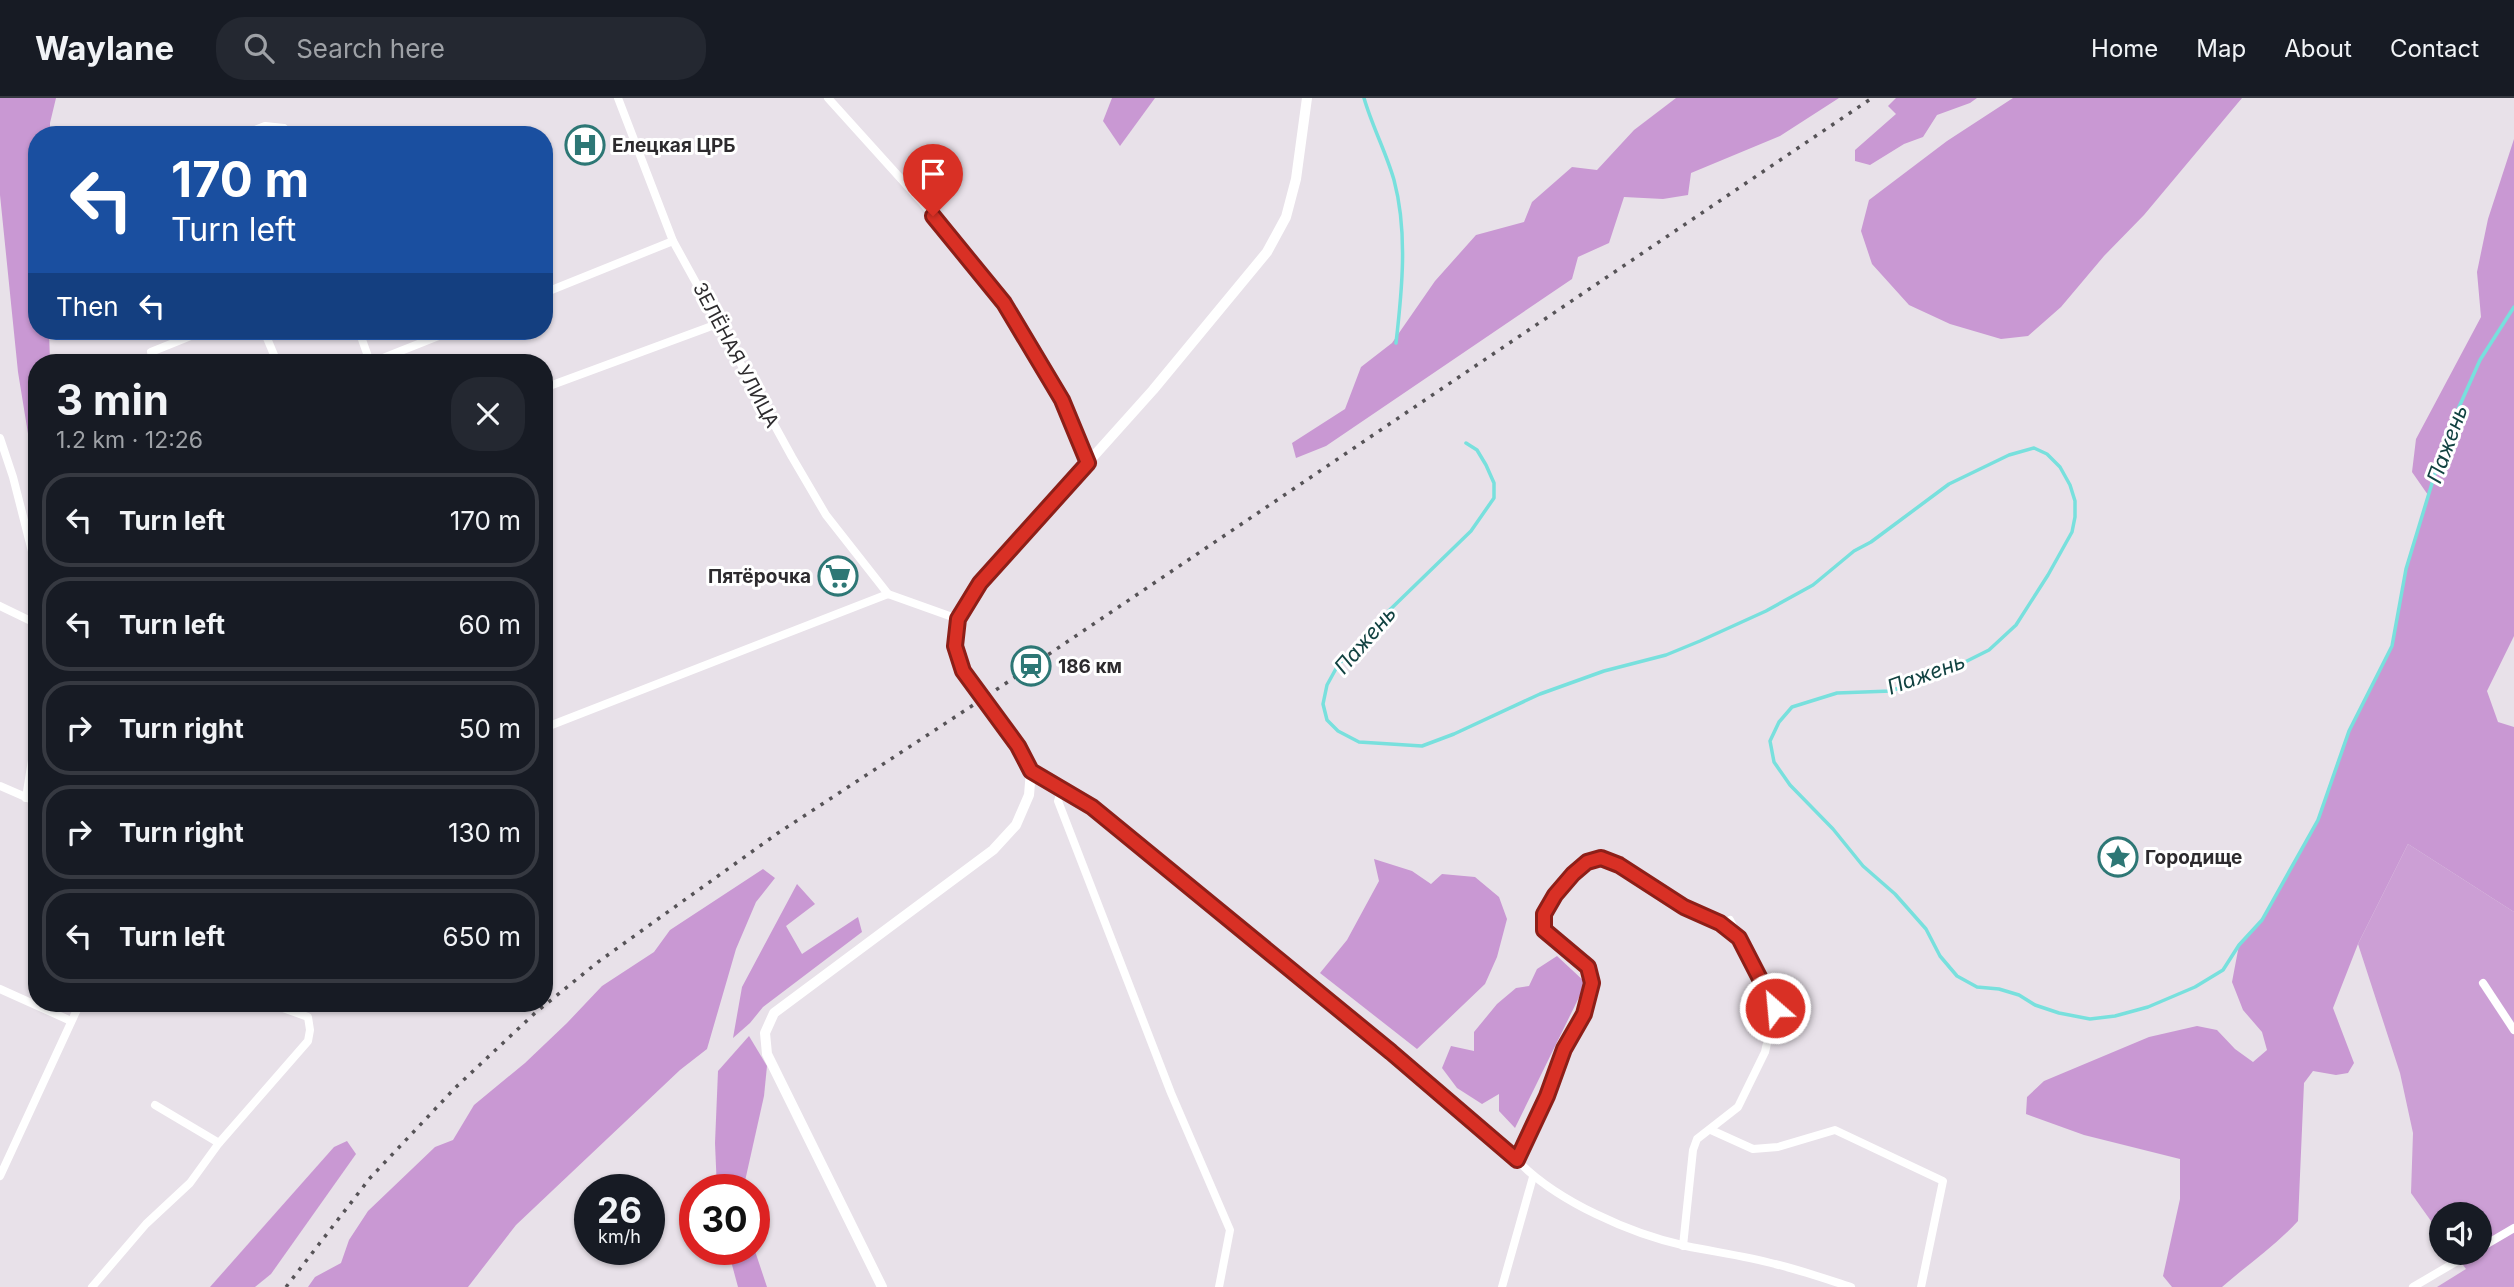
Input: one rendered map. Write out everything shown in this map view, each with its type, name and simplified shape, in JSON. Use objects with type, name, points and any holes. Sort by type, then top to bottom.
[{"type":"street","name":"ЗЕЛЁНАЯ УЛИЦА","points":[[618,98],[673,241],[827,515],[888,594]]},
{"type":"street","points":[[828,98],[921,201],[1004,303],[1062,400],[1088,463]]},
{"type":"street","points":[[882,1287],[767,1054],[765,1033],[774,1013],[993,850],[1016,825],[1029,795],[1031,771],[1018,746],[963,671],[955,646],[958,619],[980,583],[1153,390],[1267,252],[1286,217],[1296,179],[1307,98]]},
{"type":"street","points":[[553,289],[673,241]]},
{"type":"street","points":[[553,385],[720,323]]},
{"type":"street","points":[[152,354],[151,352],[181,340]]},
{"type":"street","points":[[392,354],[428,340]]},
{"type":"street","points":[[0,438],[28,536]]},
{"type":"street","points":[[553,724],[888,594],[958,619]]},
{"type":"street","points":[[0,606],[28,620]]},
{"type":"street","points":[[1031,771],[1092,807],[1391,1052],[1517,1160],[1533,1177],[1590,1210],[1636,1232],[1684,1246],[1773,1263],[1851,1287]]},
{"type":"street","points":[[0,786],[26,798],[28,785]]},
{"type":"street","points":[[1062,789],[1058,801],[1171,1093],[1230,1230],[1219,1287]]},
{"type":"street","points":[[1517,1160],[1547,1096],[1564,1049],[1584,1014],[1592,983],[1588,967],[1544,930],[1544,914],[1573,874],[1587,862],[1601,858],[1619,865],[1684,907],[1720,923],[1739,938]]},
{"type":"street","points":[[1684,1246],[1693,1150],[1698,1139],[1738,1107],[1765,1052],[1775,1008],[1730,920]]},
{"type":"street","points":[[2483,983],[2514,1030]]},
{"type":"street","points":[[0,989],[28,1002]]},
{"type":"street","points":[[51,1012],[71,1021]]},
{"type":"street","points":[[0,1176],[76,1012]]},
{"type":"street","points":[[92,1287],[146,1224],[190,1183],[219,1143],[308,1041],[308,1017],[294,1012]]},
{"type":"street","points":[[155,1105],[219,1143]]},
{"type":"street","points":[[1711,1130],[1753,1149],[1778,1147],[1835,1130],[1943,1181],[1922,1287]]},
{"type":"street","points":[[1502,1287],[1533,1177]]},
{"type":"street","points":[[2492,1241],[2514,1228]]},
{"type":"street","points":[[2413,1287],[2451,1265]]},
{"type":"shaded area","points":[[0,98],[56,98],[50,126],[28,126],[28,340],[49,340],[50,354],[28,354],[28,434],[18,372],[0,195]]},
{"type":"shaded area","points":[[1112,98],[1155,98],[1120,146],[1103,121]]},
{"type":"shaded area","points":[[1676,98],[1839,98],[1780,136],[1691,173],[1688,195],[1663,199],[1624,197],[1609,243],[1578,257],[1572,279],[1326,446],[1296,458],[1292,443],[1345,409],[1361,367],[1392,343],[1435,281],[1476,235],[1524,222],[1532,202],[1572,167],[1597,170],[1634,130]]},
{"type":"shaded area","points":[[1896,98],[1977,98],[1937,115],[1923,137],[1904,144],[1870,165],[1855,161],[1855,150],[1896,114],[1888,106]]},
{"type":"shaded area","points":[[2013,98],[2242,98],[2144,215],[2104,256],[2061,307],[2028,336],[2001,339],[1950,324],[1909,305],[1872,264],[1861,231],[1869,200],[1947,141]]},
{"type":"shaded area","points":[[2514,139],[2514,636],[2487,691],[2498,722],[2514,727],[2514,912],[2408,844],[2358,944],[2333,1008],[2354,1063],[2348,1073],[2336,1075],[2313,1071],[2304,1083],[2298,1221],[2222,1287],[2172,1287],[2163,1276],[2180,1199],[2180,1159],[2084,1135],[2026,1114],[2027,1097],[2044,1081],[2149,1037],[2197,1026],[2217,1030],[2235,1049],[2253,1062],[2267,1050],[2262,1032],[2243,1010],[2232,982],[2239,945],[2262,920],[2318,820],[2349,731],[2392,646],[2406,569],[2428,495],[2412,472],[2416,439],[2481,317],[2477,272],[2488,219]]},
{"type":"shaded area","points":[[2408,844],[2514,912],[2514,1287],[2437,1287],[2466,1269],[2463,1265],[2492,1265],[2492,1202],[2429,1202],[2429,1218],[2411,1193],[2413,1133],[2400,1073],[2358,944]]},
{"type":"shaded area","points":[[1374,859],[1412,871],[1431,884],[1442,874],[1475,877],[1499,897],[1507,919],[1497,957],[1485,984],[1417,1049],[1320,973],[1347,940],[1379,881]]},
{"type":"shaded area","points":[[763,869],[775,878],[756,902],[736,949],[707,1049],[680,1070],[516,1225],[468,1287],[308,1287],[315,1277],[341,1263],[349,1240],[368,1211],[435,1147],[453,1140],[474,1105],[525,1063],[602,986],[654,952],[670,930]]},
{"type":"shaded area","points":[[797,884],[815,904],[786,926],[802,954],[858,917],[862,932],[763,1007],[733,1038],[742,987]]},
{"type":"shaded area","points":[[1557,956],[1586,983],[1515,1128],[1499,1111],[1499,1094],[1482,1104],[1457,1088],[1442,1068],[1451,1046],[1474,1051],[1474,1032],[1497,1004],[1516,988],[1529,986],[1537,969]]},
{"type":"shaded area","points":[[749,1036],[767,1066],[764,1096],[747,1174],[716,1174],[718,1071]]},
{"type":"shaded area","points":[[347,1141],[356,1154],[271,1274],[255,1287],[210,1287],[334,1147]]},
{"type":"shaded area","points":[[732,1265],[760,1265],[767,1287],[738,1287]]},
{"type":"waterway","name":"Пажень","points":[[1364,98],[1394,180],[1401,220],[1402,282],[1396,343]]},
{"type":"waterway","name":"Пажень","points":[[1466,443],[1477,450],[1486,465],[1494,483],[1494,498],[1471,531],[1368,631],[1338,665],[1327,685],[1323,704],[1327,720],[1338,731],[1359,742],[1422,746],[1540,694],[1604,671],[1666,655],[1700,641],[1766,611],[1813,585],[1854,551],[1871,542],[1949,484],[2009,455],[2034,448],[2047,454],[2060,467],[2070,485],[2075,501],[2075,517],[2072,532],[2016,625],[1989,650],[1947,671],[1891,691],[1837,693],[1792,707],[1779,722],[1770,741],[1774,762],[1790,785],[1833,829],[1863,866],[1895,894],[1926,929],[1940,956],[1957,976],[1977,987],[1999,989],[2019,995],[2035,1005],[2059,1013],[2090,1019],[2115,1016],[2148,1007],[2195,987],[2223,970],[2239,945],[2262,920],[2318,820],[2349,731],[2392,646],[2406,569],[2447,434],[2480,360],[2514,307]]},
{"type":"railway","points":[[553,998],[598,962],[778,833],[984,698],[1872,98]]},
{"type":"railway","points":[[286,1287],[370,1178],[455,1088],[536,1012]]},
{"type":"place","name":"Елецкая ЦРБ","points":[[585,145]]},
{"type":"place","name":"Пятёрочка","points":[[838,576]]},
{"type":"place","name":"186 км","points":[[1031,666]]},
{"type":"place","name":"Городище","points":[[2118,857]]},
{"type":"route","points":[[933,216],[1004,303],[1062,400],[1088,463],[980,583],[958,619],[955,646],[963,671],[1018,746],[1031,771],[1092,807],[1391,1052],[1517,1160],[1547,1096],[1564,1049],[1584,1014],[1592,983],[1588,967],[1544,930],[1544,914],[1555,895],[1587,862],[1601,858],[1619,865],[1684,907],[1720,923],[1739,938],[1775,1008]]}]
